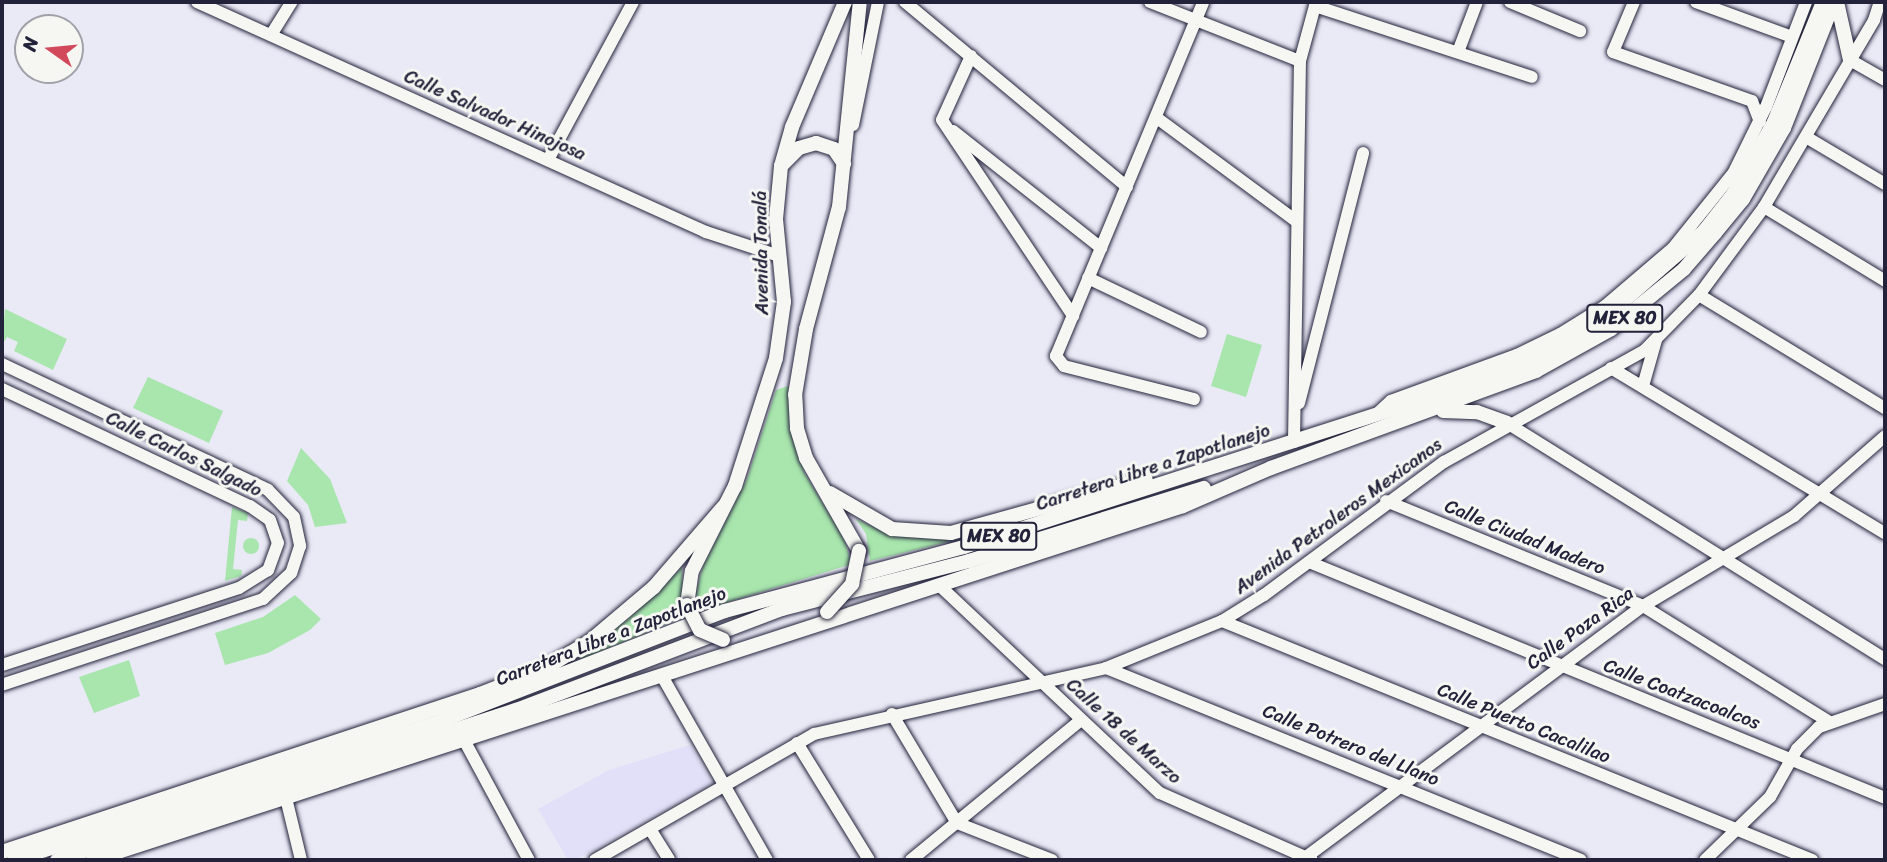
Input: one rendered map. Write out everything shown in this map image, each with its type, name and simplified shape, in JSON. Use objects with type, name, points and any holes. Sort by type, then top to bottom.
[{"type":"main road","name":"Avenida Tonalá","points":[[723,507],[735,486],[776,358],[784,302],[776,219],[781,166],[792,127],[845,2]]},
{"type":"main road","points":[[808,628],[852,584],[859,551],[820,482],[797,428],[796,373],[839,207],[860,2]]},
{"type":"main road","name":"Carretera Libre a Zapotlanejo","points":[[14,860],[536,687],[725,611],[964,547],[1288,444],[1533,359],[1596,325],[1704,232],[1774,122],[1823,2]]},
{"type":"main road","points":[[1835,2],[1850,60]]},
{"type":"main road","name":"Carretera Libre a Zapotlanejo","points":[[57,860],[516,710],[667,649],[782,608],[969,561],[1271,468],[1536,371],[1611,329],[1684,270],[1743,199],[1772,150],[1835,2]]},
{"type":"main road","points":[[781,166],[799,148],[817,143],[834,149],[845,159]]},
{"type":"main road","points":[[1432,411],[1478,412],[1507,423]]},
{"type":"main road","points":[[820,482],[849,508],[892,529],[951,533],[1256,448],[1288,444]]},
{"type":"main road","name":"Carretera Libre a Zapotlanejo","points":[[93,860],[1183,506],[1271,468]]},
{"type":"main road","points":[[723,507],[692,571],[687,605],[700,630],[746,646]]},
{"type":"main road","name":"Carretera Libre a Zapotlanejo","points":[[2,852],[544,669],[590,641],[654,587],[723,507]]},
{"type":"main road","points":[[196,788],[330,757]]},
{"type":"street","name":"Calle Salvador Hinojosa","points":[[197,2],[706,232],[779,256]]},
{"type":"street","points":[[271,35],[292,2]]},
{"type":"street","points":[[548,160],[633,2]]},
{"type":"street","points":[[845,159],[878,2]]},
{"type":"street","points":[[905,2],[1127,187]]},
{"type":"street","points":[[1150,2],[1300,61]]},
{"type":"street","points":[[1194,399],[1056,361],[1203,2]]},
{"type":"street","points":[[1458,52],[1476,2]]},
{"type":"street","points":[[1510,2],[1580,31]]},
{"type":"street","points":[[1633,2],[1613,52],[1752,101],[1760,122]]},
{"type":"street","points":[[1696,2],[1792,37]]},
{"type":"street","points":[[1739,175],[1806,2]]},
{"type":"street","name":"Avenida Petroleros Mexicanos","points":[[595,860],[724,788],[797,743],[833,727],[1106,668],[1222,621],[1309,562],[1386,501],[1507,423],[1611,368],[1656,340],[1699,295],[1764,207],[1850,60],[1880,2]]},
{"type":"street","points":[[1294,424],[1300,61],[1316,4],[1532,76]]},
{"type":"street","points":[[971,56],[945,105],[944,124],[1073,316]]},
{"type":"street","points":[[1850,60],[1885,80]]},
{"type":"street","points":[[1752,101],[1777,82]]},
{"type":"street","points":[[1157,118],[1296,220]]},
{"type":"street","points":[[944,124],[1101,248]]},
{"type":"street","points":[[1806,136],[1885,184]]},
{"type":"street","points":[[1288,444],[1363,153]]},
{"type":"street","points":[[1764,207],[1885,281]]},
{"type":"street","points":[[1088,278],[1201,332]]},
{"type":"street","points":[[1699,295],[1885,408]]},
{"type":"street","points":[[1643,386],[1656,340]]},
{"type":"street","points":[[2,364],[268,490],[294,517],[300,546],[291,573],[262,599],[2,685]]},
{"type":"street","points":[[1611,368],[1885,533]]},
{"type":"street","name":"Calle Carlos Salgado","points":[[2,389],[250,506],[270,520],[278,542],[268,570],[239,589],[2,665]]},
{"type":"street","points":[[1507,423],[1885,659]]},
{"type":"street","name":"Calle Poza Rica","points":[[1306,859],[1400,785],[1643,606],[1822,495],[1885,436]]},
{"type":"street","name":"Calle Ciudad Madero","points":[[1386,501],[1643,606],[1828,721]]},
{"type":"street","name":"Calle Coatzacoalcos","points":[[1309,562],[1559,666],[1792,757],[1885,798]]},
{"type":"street","name":"Calle 18 de Marzo","points":[[940,586],[1160,793],[1306,859]]},
{"type":"street","name":"Calle Puerto Cacalilao","points":[[1222,621],[1812,860]]},
{"type":"street","name":"Calle Potrero del Llano","points":[[1106,668],[1581,860]]},
{"type":"street","points":[[662,676],[767,860]]},
{"type":"street","points":[[1705,860],[1779,787],[1792,757],[1828,721],[1885,704]]},
{"type":"street","points":[[892,714],[957,823],[1052,860]]},
{"type":"street","points":[[911,860],[1081,720]]},
{"type":"street","points":[[464,740],[529,860]]},
{"type":"street","points":[[797,743],[869,860]]},
{"type":"street","points":[[286,798],[301,860]]},
{"type":"street","points":[[650,829],[669,860]]},
{"type":"shaded area","points":[[690,745],[712,783],[576,860],[568,860],[538,809],[609,770]]},
{"type":"green space","points":[[5,309],[67,339],[53,370],[14,351],[18,342],[7,337],[2,345]]},
{"type":"green space","points":[[1227,334],[1262,345],[1246,397],[1211,386]]},
{"type":"green space","points":[[148,377],[223,411],[209,443],[133,408]]},
{"type":"green space","points":[[788,386],[792,432],[804,472],[844,539],[852,564],[699,611],[696,592],[703,566],[747,479],[776,390]]},
{"type":"green space","points":[[301,448],[330,479],[347,523],[315,527],[308,505],[287,481]]},
{"type":"green space","points":[[232,507],[248,513],[247,521],[238,520],[233,569],[242,570],[241,576],[225,581]]},
{"type":"green space","points":[[856,519],[889,534],[947,538],[948,542],[870,561],[866,534]]},
{"type":"green space","points":[[251,538],[257,540],[257,552],[251,554],[245,552],[243,546],[245,540]]},
{"type":"green space","points":[[682,567],[683,617],[580,660],[578,655],[628,619]]},
{"type":"green space","points":[[295,595],[321,619],[310,630],[268,653],[225,665],[215,633],[263,617]]},
{"type":"green space","points":[[129,660],[140,696],[94,713],[79,677]]}]
